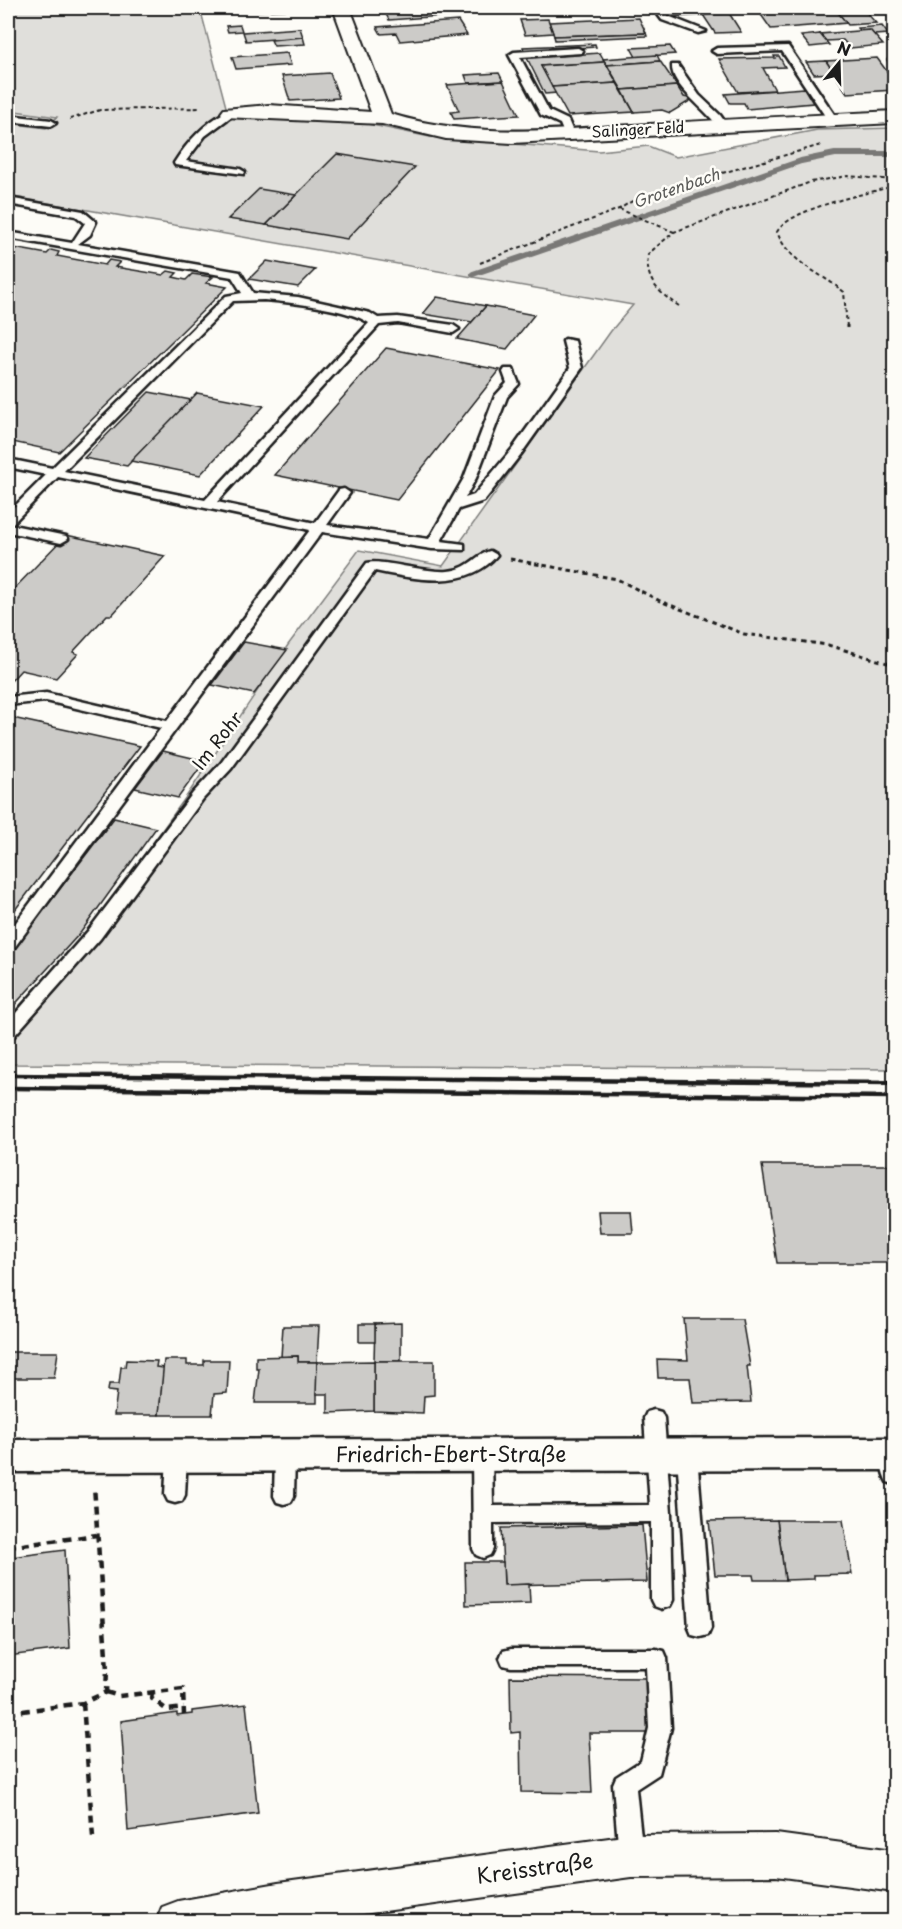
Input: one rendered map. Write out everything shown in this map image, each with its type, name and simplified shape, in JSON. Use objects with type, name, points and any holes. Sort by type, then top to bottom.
[{"type":"street","points":[[341,8],[383,118]]},
{"type":"street","name":"Salinger Feld","points":[[231,113],[270,111],[349,118],[383,118],[424,130],[467,134],[570,134],[894,117]]},
{"type":"street","name":"Friedrich-Ebert-Straße","points":[[8,1456],[482,1455],[666,1443],[893,1461]]},
{"type":"street","name":"Kreisstraße","points":[[178,1922],[278,1904],[631,1856],[776,1855],[894,1871]]},
{"type":"lane","points":[[658,8],[665,18],[701,31]]},
{"type":"lane","points":[[717,51],[785,48],[833,120]]},
{"type":"lane","points":[[570,134],[564,122],[545,114],[513,55],[578,51]]},
{"type":"lane","points":[[675,67],[693,94],[704,107],[718,115],[723,126]]},
{"type":"lane","points":[[231,113],[217,121],[192,142],[179,163],[240,172]]},
{"type":"lane","points":[[8,118],[51,123]]},
{"type":"lane","points":[[8,201],[79,213],[91,222],[86,233],[76,241]]},
{"type":"lane","points":[[8,235],[236,274],[249,295]]},
{"type":"lane","points":[[8,520],[231,298],[249,295],[366,315],[376,322],[398,321],[453,329]]},
{"type":"lane","points":[[207,505],[376,322]]},
{"type":"lane","points":[[455,506],[479,498],[517,451],[576,368],[569,340]]},
{"type":"lane","points":[[432,545],[470,478],[501,396],[513,384],[509,372]]},
{"type":"lane","points":[[8,463],[316,527],[459,547]]},
{"type":"lane","points":[[8,944],[316,527],[344,493]]},
{"type":"lane","points":[[8,528],[61,539]]},
{"type":"lane","name":"Im Rohr","points":[[8,1032],[94,935],[198,796],[226,766],[372,566],[420,575],[465,572],[481,566],[490,555]]},
{"type":"lane","points":[[8,701],[46,697],[169,726]]},
{"type":"lane","points":[[662,1600],[661,1513],[666,1443]]},
{"type":"lane","points":[[666,1443],[700,1628]]},
{"type":"lane","points":[[482,1455],[483,1549]]},
{"type":"lane","points":[[175,1495],[177,1456]]},
{"type":"lane","points":[[284,1496],[285,1456]]},
{"type":"lane","points":[[483,1515],[661,1513]]},
{"type":"lane","points":[[510,1658],[656,1658],[660,1728],[651,1767],[624,1784],[631,1856]]},
{"type":"path","points":[[51,123],[62,123],[100,110],[210,108],[231,113]]},
{"type":"path","points":[[480,263],[620,209],[641,196],[822,144]]},
{"type":"path","points":[[679,306],[662,295],[649,281],[645,269],[648,254],[674,232],[734,208],[811,182],[848,176],[894,180]]},
{"type":"path","points":[[847,328],[844,292],[811,272],[791,254],[779,239],[777,232],[782,223],[800,214],[894,186]]},
{"type":"path","points":[[620,209],[645,222],[674,232]]},
{"type":"path","points":[[490,555],[616,579],[660,601],[744,634],[828,645],[894,665]]},
{"type":"path","points":[[92,1456],[106,1692]]},
{"type":"path","points":[[8,1547],[97,1535]]},
{"type":"path","points":[[8,1713],[83,1703],[106,1692],[119,1696],[183,1689],[184,1715]]},
{"type":"path","points":[[152,1693],[151,1698],[167,1710],[184,1708]]},
{"type":"path","points":[[83,1703],[93,1838]]},
{"type":"shaded area","points":[[8,8],[200,8],[226,107],[231,114],[348,120],[430,137],[599,151],[648,146],[676,157],[817,130],[894,128],[894,1069],[8,1064],[8,1018],[89,931],[186,797],[288,645],[359,550],[443,566],[611,331],[633,305],[8,196],[8,123],[46,128],[57,117],[8,110]]},
{"type":"building","points":[[221,8],[298,9],[230,12],[222,11]]},
{"type":"building","points":[[383,8],[451,8],[455,15],[389,20]]},
{"type":"building","points":[[488,8],[514,8],[515,10],[487,12],[490,11]]},
{"type":"building","points":[[665,8],[738,8],[741,13],[671,17]]},
{"type":"building","points":[[834,8],[847,23],[771,29],[759,12]]},
{"type":"building","points":[[863,9],[876,23],[848,25],[837,11]]},
{"type":"building","points":[[729,13],[741,32],[715,33],[703,15]]},
{"type":"building","points":[[639,18],[646,33],[554,36],[549,22]]},
{"type":"building","points":[[548,19],[553,33],[525,35],[520,20]]},
{"type":"building","points":[[458,21],[467,35],[400,41],[396,33],[381,34],[377,27]]},
{"type":"building","points":[[240,25],[242,31],[228,32],[226,26]]},
{"type":"building","points":[[882,26],[888,34],[874,35],[870,30],[861,31],[858,28]]},
{"type":"building","points":[[300,28],[303,37],[246,41],[243,32]]},
{"type":"building","points":[[870,30],[883,45],[850,48],[843,40],[826,41],[820,34]]},
{"type":"building","points":[[646,33],[647,36],[555,40],[554,36]]},
{"type":"building","points":[[820,34],[829,45],[810,47],[801,36]]},
{"type":"building","points":[[303,37],[305,44],[274,46],[271,40]]},
{"type":"building","points":[[595,44],[596,47],[524,51],[523,47]]},
{"type":"building","points":[[670,46],[675,54],[636,57],[631,48]]},
{"type":"building","points":[[287,53],[291,65],[236,69],[232,57]]},
{"type":"building","points":[[600,53],[605,62],[541,66],[556,93],[545,94],[527,58]]},
{"type":"building","points":[[657,55],[660,61],[607,65],[603,59]]},
{"type":"building","points":[[774,56],[779,56],[785,67],[763,68],[775,90],[738,92],[719,59],[775,58]]},
{"type":"building","points":[[877,58],[894,81],[894,90],[847,93],[826,61]]},
{"type":"building","points":[[660,61],[677,86],[622,90],[607,65]]},
{"type":"building","points":[[826,61],[834,73],[814,74],[806,62]]},
{"type":"building","points":[[605,62],[617,83],[552,87],[541,66]]},
{"type":"building","points":[[330,73],[339,98],[290,101],[282,76]]},
{"type":"building","points":[[499,73],[503,81],[468,83],[465,75]]},
{"type":"building","points":[[503,81],[519,115],[454,119],[451,112],[459,111],[447,85]]},
{"type":"building","points":[[617,83],[634,112],[568,116],[552,87]]},
{"type":"building","points":[[677,86],[684,97],[693,99],[670,113],[662,110],[634,112],[622,90]]},
{"type":"building","points":[[804,88],[813,103],[747,109],[744,103],[730,103],[725,94]]},
{"type":"building","points":[[337,154],[415,167],[347,239],[266,225]]},
{"type":"building","points":[[259,189],[296,195],[266,225],[228,219]]},
{"type":"building","points":[[8,247],[47,254],[51,250],[59,252],[57,256],[105,265],[109,260],[120,262],[115,267],[163,275],[168,271],[177,273],[173,277],[186,280],[192,274],[213,277],[206,283],[227,287],[59,452],[8,441]]},
{"type":"building","points":[[267,261],[315,270],[298,287],[249,279]]},
{"type":"building","points":[[437,297],[486,306],[472,322],[423,314]]},
{"type":"building","points":[[486,306],[534,315],[507,349],[457,339]]},
{"type":"building","points":[[386,348],[500,370],[397,500],[275,475]]},
{"type":"building","points":[[149,392],[191,400],[127,466],[84,458]]},
{"type":"building","points":[[197,393],[264,406],[200,475],[131,461]]},
{"type":"building","points":[[66,535],[165,556],[112,615],[107,615],[73,652],[78,654],[56,678],[21,670],[8,684],[8,595]]},
{"type":"building","points":[[244,642],[287,650],[254,694],[212,685]]},
{"type":"building","points":[[8,717],[140,746],[8,919]]},
{"type":"building","points":[[163,751],[205,761],[178,798],[135,788]]},
{"type":"building","points":[[114,818],[156,828],[81,932],[8,1012],[8,957]]},
{"type":"building","points":[[762,1165],[894,1165],[894,1263],[777,1263]]},
{"type":"building","points":[[598,1211],[631,1211],[633,1233],[600,1233]]},
{"type":"building","points":[[684,1319],[742,1319],[750,1366],[747,1366],[751,1402],[693,1403],[690,1378],[658,1378],[657,1359],[688,1360]]},
{"type":"building","points":[[401,1323],[401,1361],[374,1361],[375,1324]]},
{"type":"building","points":[[359,1324],[375,1324],[375,1342],[359,1342]]},
{"type":"building","points":[[283,1326],[319,1326],[317,1362],[298,1362],[298,1356],[281,1357]]},
{"type":"building","points":[[8,1352],[58,1352],[54,1378],[8,1378]]},
{"type":"building","points":[[298,1356],[298,1362],[317,1362],[317,1403],[255,1403],[259,1369],[256,1369],[256,1357]]},
{"type":"building","points":[[126,1360],[157,1361],[156,1367],[164,1368],[159,1415],[114,1415],[117,1392],[108,1391],[109,1384],[119,1384],[121,1367],[125,1367]]},
{"type":"building","points":[[164,1360],[187,1360],[187,1365],[204,1365],[204,1360],[229,1360],[227,1393],[214,1394],[212,1415],[159,1415]]},
{"type":"building","points":[[374,1361],[434,1361],[434,1395],[424,1396],[423,1413],[374,1411]]},
{"type":"building","points":[[374,1361],[374,1411],[328,1413],[328,1394],[316,1394],[317,1362]]},
{"type":"building","points":[[777,1520],[843,1520],[852,1574],[814,1575],[814,1579],[785,1580]]},
{"type":"building","points":[[777,1520],[785,1580],[754,1580],[753,1575],[715,1575],[709,1521]]},
{"type":"building","points":[[642,1525],[647,1582],[504,1585],[501,1528]]},
{"type":"building","points":[[65,1550],[70,1648],[8,1656],[8,1560],[12,1560],[12,1557]]},
{"type":"building","points":[[465,1562],[503,1562],[504,1585],[529,1584],[530,1603],[466,1605]]},
{"type":"building","points":[[510,1677],[646,1678],[650,1733],[589,1733],[592,1793],[521,1792],[520,1732],[511,1733]]},
{"type":"building","points":[[246,1704],[258,1813],[128,1831],[121,1721],[177,1713],[177,1716],[192,1714],[192,1711]]},
{"type":"waterway","name":"Grotenbach","points":[[473,274],[801,161],[835,154],[894,154]]},
{"type":"railway","points":[[8,1075],[894,1083]]},
{"type":"railway","points":[[8,1088],[894,1097]]}]
